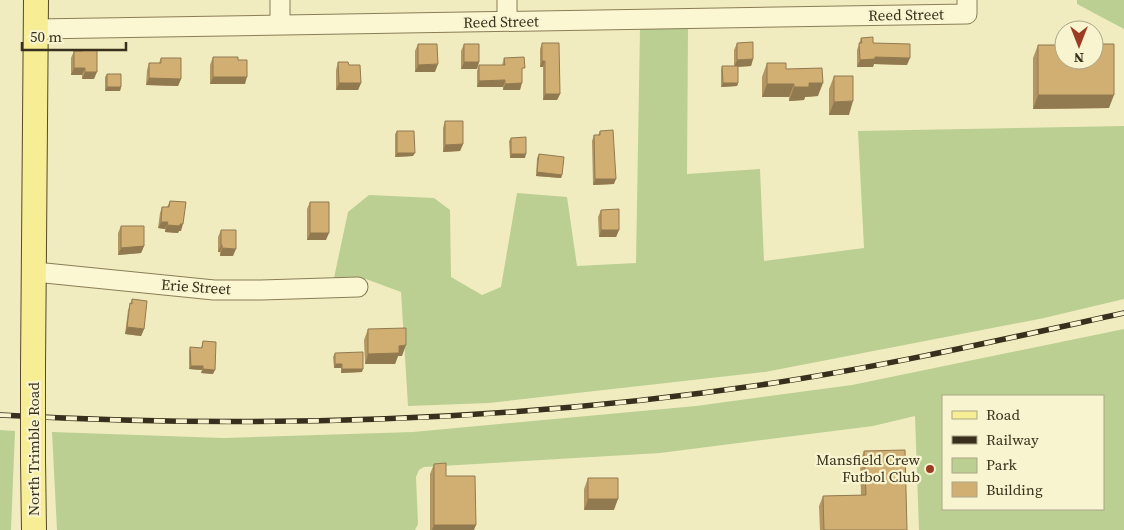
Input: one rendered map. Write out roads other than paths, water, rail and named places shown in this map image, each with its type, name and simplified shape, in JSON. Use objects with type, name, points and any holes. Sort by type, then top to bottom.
[{"type":"main road","name":"North Trimble Road","points":[[34,530],[33,367],[36,0]]},
{"type":"street","points":[[280,0],[280,25]]},
{"type":"street","points":[[507,0],[507,21]]},
{"type":"street","name":"Reed Street","points":[[36,29],[507,21],[967,7]]},
{"type":"street","name":"Erie Street","points":[[35,272],[214,290],[358,287]]},
{"type":"railway","points":[[0,415],[96,419],[288,421],[384,419],[576,407],[671,397],[812,377],[946,352],[1124,313]]},
{"type":"place","name":"Mansfield Crew Futbol Club","points":[[930,469]]}]
